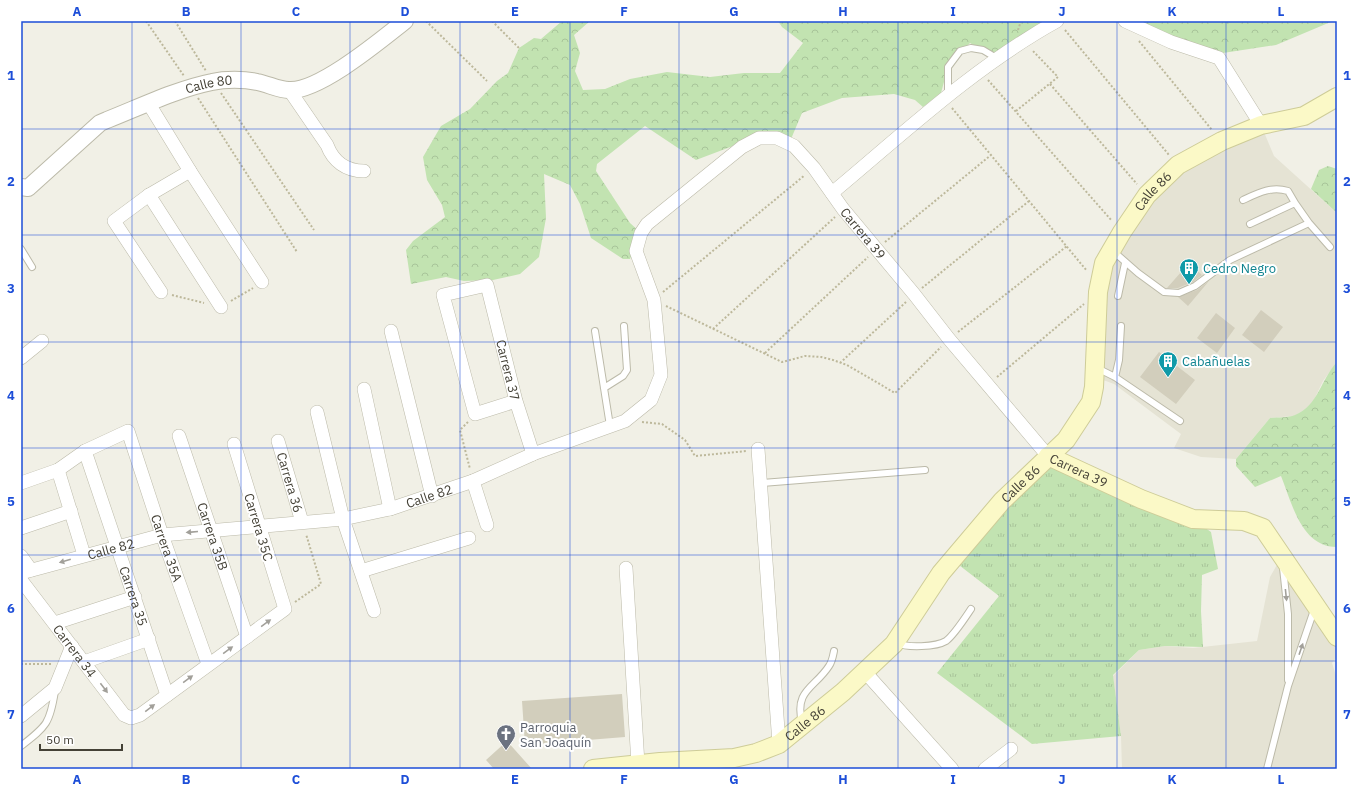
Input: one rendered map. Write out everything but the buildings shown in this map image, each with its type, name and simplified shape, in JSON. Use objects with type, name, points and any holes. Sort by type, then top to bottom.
[{"type":"main road","name":"Calle 86","points":[[593,769],[638,764],[734,758],[756,753],[779,744],[865,672],[895,642],[941,573],[1002,501],[1066,440],[1087,409],[1094,387],[1098,292],[1104,263],[1111,249],[1147,195],[1178,165],[1222,141],[1261,125],[1304,116],[1337,97]]},
{"type":"main road","name":"Carrera 39","points":[[1048,456],[1141,499],[1192,519],[1244,521],[1263,528],[1337,637]]},
{"type":"street","name":"Calle 80","points":[[21,188],[28,188],[100,123],[212,81],[234,80],[256,82],[290,90],[318,82],[371,48],[405,21]]},
{"type":"street","points":[[1125,21],[1171,42],[1219,58],[1261,125]]},
{"type":"street","points":[[832,194],[946,98],[981,71],[1035,33],[1060,24]]},
{"type":"street","points":[[290,90],[327,145],[330,154],[336,162],[356,171],[364,171]]},
{"type":"street","points":[[149,104],[190,172],[262,282]]},
{"type":"street","name":"Carrera 39","points":[[641,234],[647,224],[742,147],[759,138],[777,138],[794,146],[814,168],[843,209],[914,294],[949,339],[1048,456]]},
{"type":"street","points":[[161,292],[114,221],[150,195],[190,172]]},
{"type":"street","points":[[150,195],[221,307]]},
{"type":"street","name":"Calle 82","points":[[26,572],[162,535],[343,519],[390,509],[473,481],[533,454],[625,421],[651,400],[662,375],[654,300],[636,251],[641,234]]},
{"type":"street","name":"Carrera 37","points":[[516,401],[475,414],[443,295],[486,284],[516,401],[533,454]]},
{"type":"street","points":[[391,330],[432,496]]},
{"type":"street","points":[[23,352],[42,341]]},
{"type":"street","points":[[364,389],[390,509]]},
{"type":"street","points":[[317,412],[343,519],[374,611]]},
{"type":"street","name":"Carrera 35A","points":[[86,451],[128,431],[162,535],[208,664]]},
{"type":"street","name":"Carrera 35B","points":[[179,436],[247,637]]},
{"type":"street","name":"Carrera 36","points":[[278,441],[302,522]]},
{"type":"street","name":"Carrera 35C","points":[[234,444],[284,609]]},
{"type":"street","points":[[758,449],[762,483],[779,744]]},
{"type":"street","points":[[21,483],[58,470],[86,451]]},
{"type":"street","name":"Carrera 35","points":[[86,451],[167,694]]},
{"type":"street","points":[[58,470],[84,555]]},
{"type":"street","points":[[473,481],[487,526]]},
{"type":"street","points":[[21,528],[71,511]]},
{"type":"street","points":[[361,572],[468,538]]},
{"type":"street","points":[[21,556],[26,572]]},
{"type":"street","points":[[626,568],[638,764]]},
{"type":"street","name":"Carrera 34","points":[[21,580],[124,715],[132,718],[140,716],[167,694]]},
{"type":"street","points":[[55,624],[135,597]]},
{"type":"street","points":[[167,694],[284,609]]},
{"type":"street","points":[[84,662],[149,639]]},
{"type":"street","points":[[21,716],[55,688],[72,646]]},
{"type":"street","points":[[865,672],[952,769]]},
{"type":"street","points":[[985,769],[1011,749]]},
{"type":"lane","points":[[946,98],[948,67],[960,52],[971,48],[983,50],[998,60]]},
{"type":"lane","points":[[1243,200],[1267,190],[1278,188],[1288,191],[1294,203],[1330,247]]},
{"type":"lane","points":[[1250,224],[1294,203]]},
{"type":"lane","points":[[1111,249],[1125,262],[1164,292],[1179,293],[1195,286],[1230,260],[1309,223]]},
{"type":"lane","points":[[21,249],[32,267]]},
{"type":"lane","points":[[1118,296],[1125,262]]},
{"type":"lane","points":[[604,388],[623,376],[627,370],[624,326]]},
{"type":"lane","points":[[1115,376],[1120,360],[1121,326]]},
{"type":"lane","points":[[595,331],[610,426]]},
{"type":"lane","points":[[1095,368],[1115,376],[1180,421]]},
{"type":"lane","points":[[762,483],[925,470]]},
{"type":"lane","points":[[1282,556],[1288,614],[1288,686]]},
{"type":"lane","points":[[1267,769],[1288,686],[1316,605]]},
{"type":"lane","points":[[895,642],[905,646],[934,644],[946,641],[971,609]]},
{"type":"lane","points":[[802,725],[799,711],[800,701],[810,685],[831,664],[834,651]]},
{"type":"lane","points":[[21,746],[41,730],[52,715],[55,688]]},
{"type":"path","points":[[146,21],[192,88],[296,252]]},
{"type":"path","points":[[176,21],[212,81],[314,230]]},
{"type":"path","points":[[426,21],[487,81]]},
{"type":"path","points":[[492,21],[519,48]]},
{"type":"path","points":[[1060,24],[1178,165]]},
{"type":"path","points":[[1137,39],[1222,141]]},
{"type":"path","points":[[1016,111],[1058,77],[1024,42]]},
{"type":"path","points":[[981,71],[1122,232]]},
{"type":"path","points":[[1050,84],[1147,195]]},
{"type":"path","points":[[946,98],[991,155],[1089,273]]},
{"type":"path","points":[[764,353],[876,249],[991,155]]},
{"type":"path","points":[[814,168],[654,300],[782,362],[805,356],[821,357],[840,363],[895,393],[949,339],[1067,246]]},
{"type":"path","points":[[840,363],[914,294],[1029,201]]},
{"type":"path","points":[[712,329],[843,209]]},
{"type":"path","points":[[161,292],[221,307],[262,282]]},
{"type":"path","points":[[988,384],[1098,292]]},
{"type":"path","points":[[625,421],[662,424],[686,440],[694,456],[758,449]]},
{"type":"path","points":[[460,430],[473,481]]},
{"type":"path","points":[[284,609],[321,584],[302,522]]},
{"type":"path","points":[[21,664],[65,664]]},
{"type":"shaded area","name":"Cedro Negro","points":[[1261,125],[1274,156],[1337,213],[1337,362],[1323,381],[1311,406],[1294,416],[1270,418],[1236,459],[1201,457],[1174,448],[1181,434],[1114,384],[1095,377],[1104,263],[1178,165]]},
{"type":"shaded area","points":[[1282,556],[1337,637],[1337,657],[1332,663],[1337,679],[1337,769],[1122,769],[1121,736],[1113,676],[1139,650],[1165,646],[1193,648],[1257,641],[1270,577]]},
{"type":"green space","points":[[562,21],[590,21],[574,35],[580,53],[575,71],[583,90],[605,89],[630,79],[667,72],[710,77],[744,73],[780,73],[803,43],[782,27],[778,21],[1052,21],[998,59],[970,43],[948,67],[941,93],[923,107],[915,100],[894,94],[842,98],[802,113],[791,139],[767,133],[696,160],[645,126],[597,164],[596,171],[630,223],[641,233],[630,259],[623,259],[591,238],[580,204],[570,185],[544,174],[546,218],[539,257],[520,274],[493,280],[464,281],[446,277],[411,284],[406,250],[413,241],[445,217],[442,205],[427,180],[423,157],[441,126],[470,109],[497,81],[508,73],[519,48],[534,38],[541,39]]},
{"type":"green space","points":[[1125,21],[1333,21],[1276,45],[1223,53]]},
{"type":"green space","points":[[1328,166],[1337,169],[1337,213],[1311,189],[1319,170]]},
{"type":"green space","points":[[1337,362],[1337,547],[1325,545],[1315,540],[1306,532],[1294,510],[1281,476],[1255,487],[1236,466],[1236,459],[1270,418],[1292,416],[1303,411],[1314,399]]},
{"type":"green space","points":[[1050,459],[1193,519],[1211,532],[1218,569],[1202,575],[1201,611],[1203,647],[1165,646],[1139,650],[1113,675],[1121,736],[1032,744],[937,673],[999,596],[955,562]]},
{"type":"place","name":"Cedro Negro","points":[[1189,285]]},
{"type":"place","name":"Cabañuelas","points":[[1168,378]]},
{"type":"place","name":"Parroquia San Joaquín","points":[[506,751]]}]
